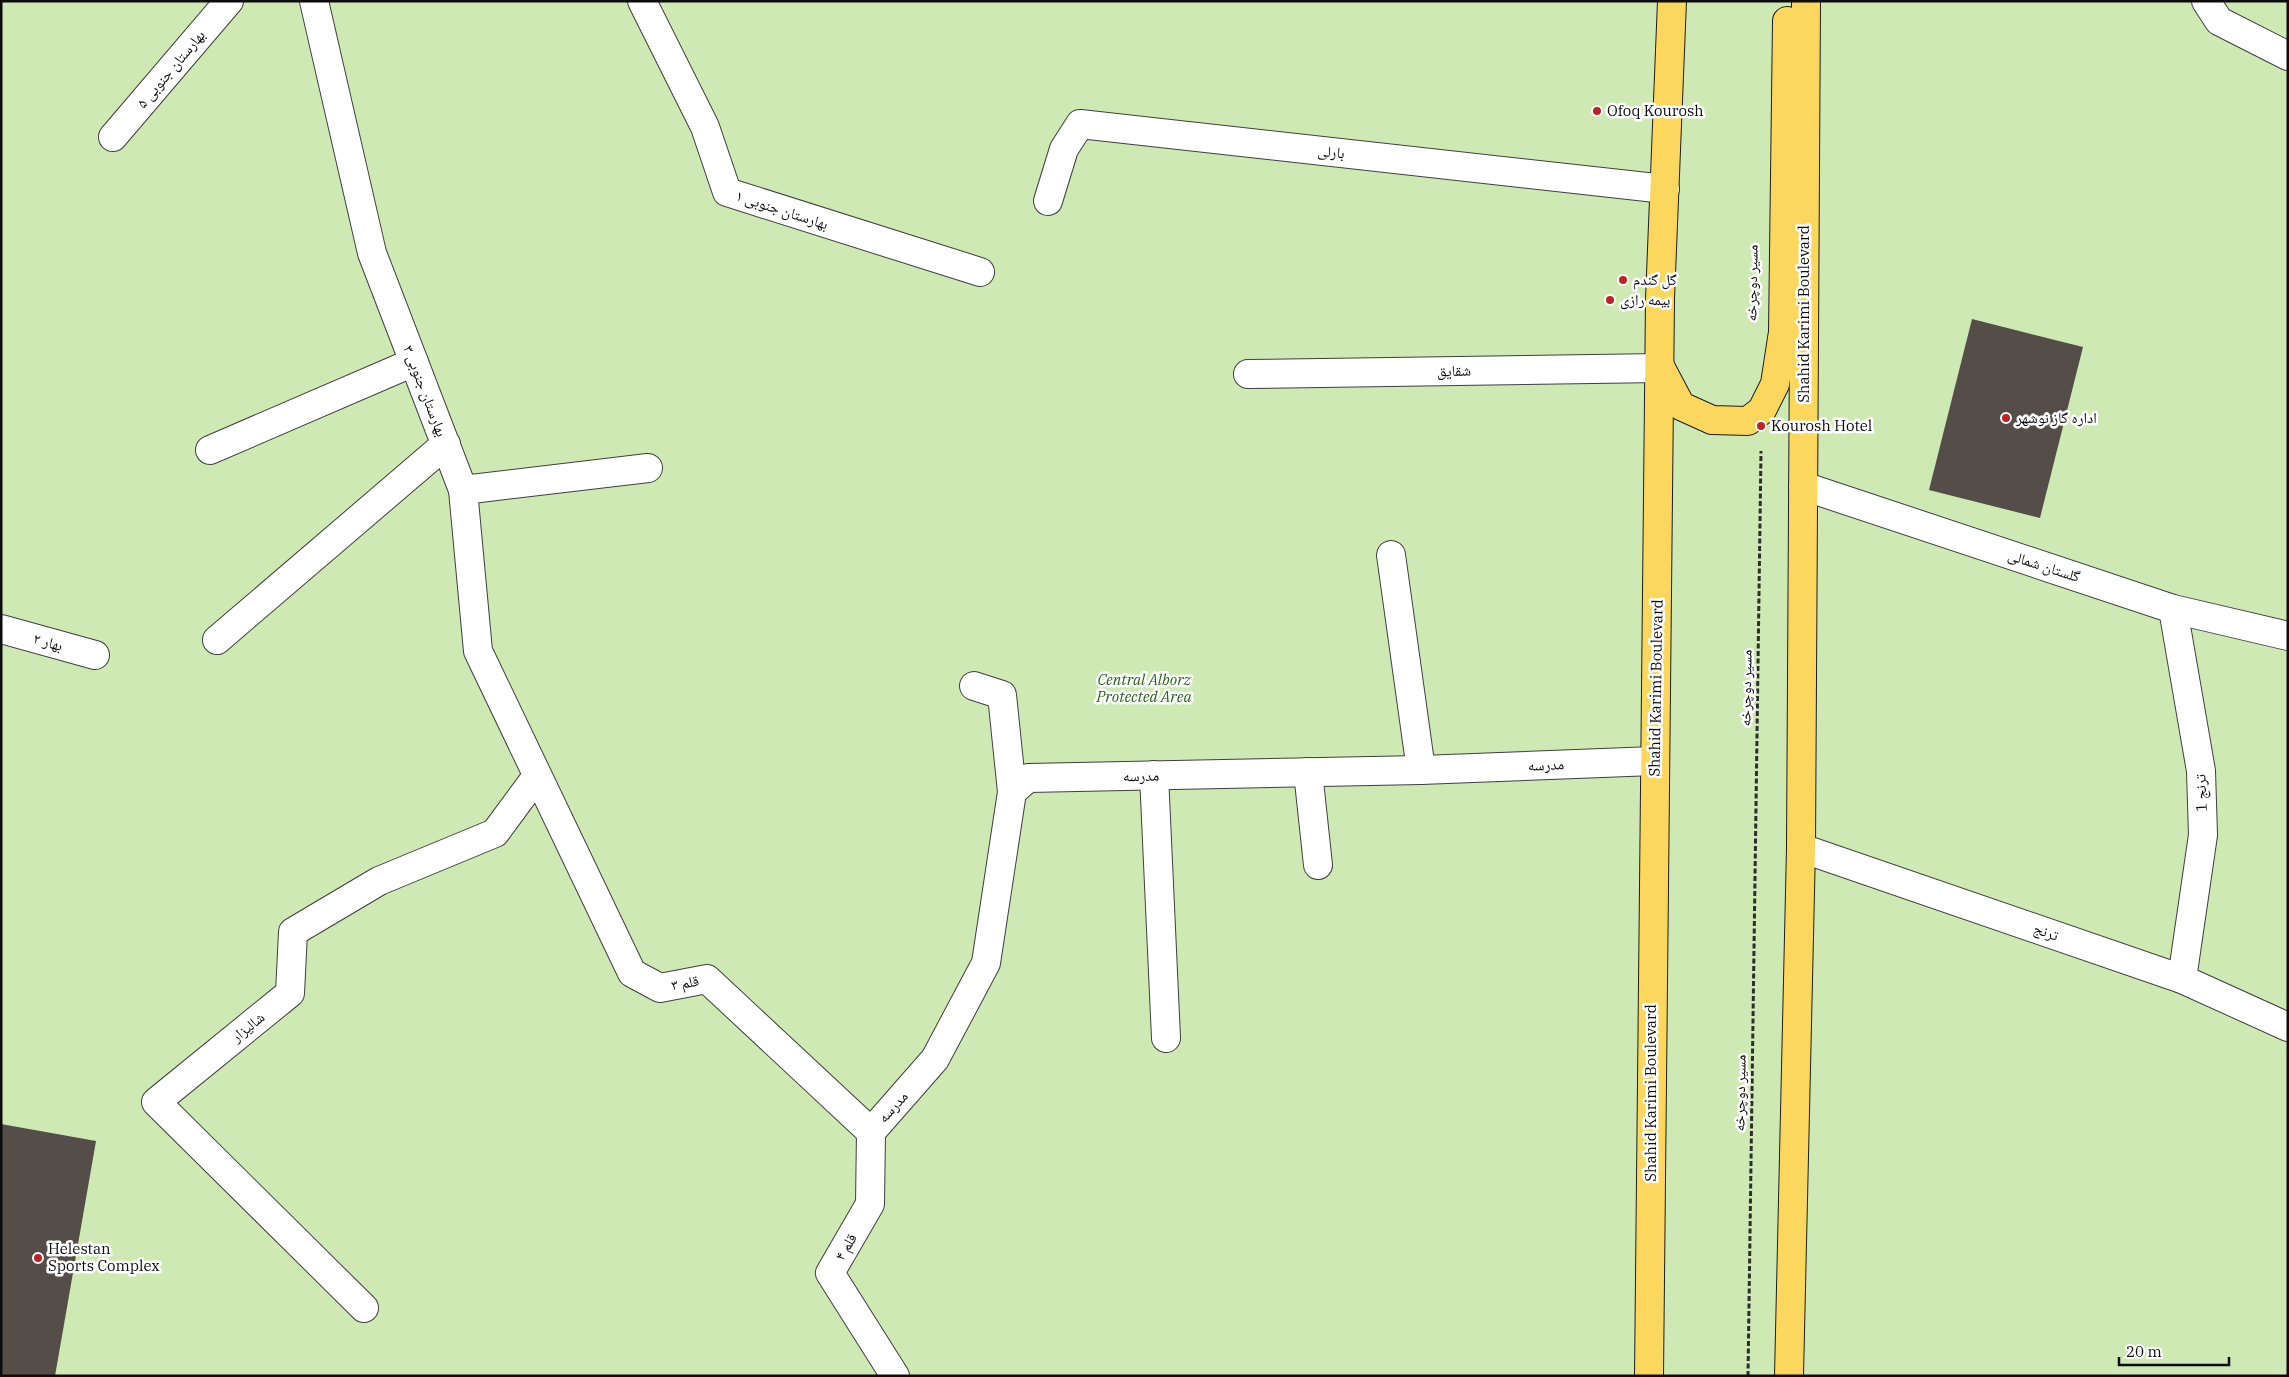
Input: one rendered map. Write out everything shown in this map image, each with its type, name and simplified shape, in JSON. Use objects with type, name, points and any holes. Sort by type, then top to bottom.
[{"type":"main road","name":"Shahid Karimi Boulevard","points":[[1649,1376],[1654,761],[1661,368],[1660,299],[1672,1]]},
{"type":"main road","points":[[1661,368],[1681,406],[1712,420],[1748,421],[1762,410],[1775,384],[1783,332],[1788,1]]},
{"type":"main road","name":"Shahid Karimi Boulevard","points":[[1789,1376],[1801,848],[1806,1]]},
{"type":"street","name":"بهارستان جنوبی ۵","points":[[113,136],[229,1]]},
{"type":"street","name":"بهارستان جنوبی ۳","points":[[314,1],[372,252],[463,490],[478,651],[537,776]]},
{"type":"street","name":"بهارستان جنوبی ۱","points":[[642,1],[705,127],[727,192],[980,272]]},
{"type":"street","points":[[2206,1],[2219,21],[2288,56]]},
{"type":"street","name":"بارلی","points":[[1048,201],[1064,149],[1080,124],[1665,189]]},
{"type":"street","points":[[210,450],[414,362]]},
{"type":"street","name":"شقایق","points":[[1248,374],[1661,368]]},
{"type":"street","points":[[217,640],[446,444]]},
{"type":"street","points":[[463,490],[648,468]]},
{"type":"street","name":"گلستان شمالی","points":[[1803,486],[2173,609],[2288,636]]},
{"type":"street","points":[[1391,555],[1421,770]]},
{"type":"street","name":"ترنج 1","points":[[2173,609],[2201,771],[2203,835],[2182,979]]},
{"type":"street","name":"بهار ۲","points":[[1,629],[95,656]]},
{"type":"street","points":[[974,686],[1002,695],[1012,792]]},
{"type":"street","name":"مدرسه","points":[[871,1132],[935,1060],[986,963],[1012,792],[1028,778],[1421,770],[1654,761]]},
{"type":"street","points":[[1308,772],[1318,865]]},
{"type":"street","points":[[1154,775],[1166,1038]]},
{"type":"street","name":"قلم ۳","points":[[537,776],[632,973],[660,988],[707,979],[871,1132]]},
{"type":"street","name":"شالیزار","points":[[364,1308],[156,1102],[290,993],[293,932],[379,881],[495,833],[537,776]]},
{"type":"street","name":"ترنج","points":[[1801,848],[2182,979],[2288,1027]]},
{"type":"street","name":"قلم ۴","points":[[871,1132],[870,1204],[830,1273],[895,1376]]},
{"type":"path","name":"مسیر دوچرخه","points":[[1748,1376],[1762,410]]},
{"type":"green space","name":"Central Alborz Protected Area","points":[[1,1],[2288,1],[2288,1376],[1,1376]]},
{"type":"building","name":"اداره گاز نوشهر","points":[[1972,319],[2083,347],[2040,518],[1929,490]]},
{"type":"building","name":"Helestan Sports Complex","points":[[1,1124],[96,1141],[55,1376],[1,1376]]},
{"type":"place","name":"Ofoq Kourosh","points":[[1597,111]]},
{"type":"place","name":"گل گندم","points":[[1623,280]]},
{"type":"place","name":"بیمه رازی","points":[[1610,300]]},
{"type":"place","name":"اداره گاز نوشهر","points":[[2006,418]]},
{"type":"place","name":"Kourosh Hotel","points":[[1761,426]]},
{"type":"place","name":"Helestan Sports Complex","points":[[38,1258]]}]
